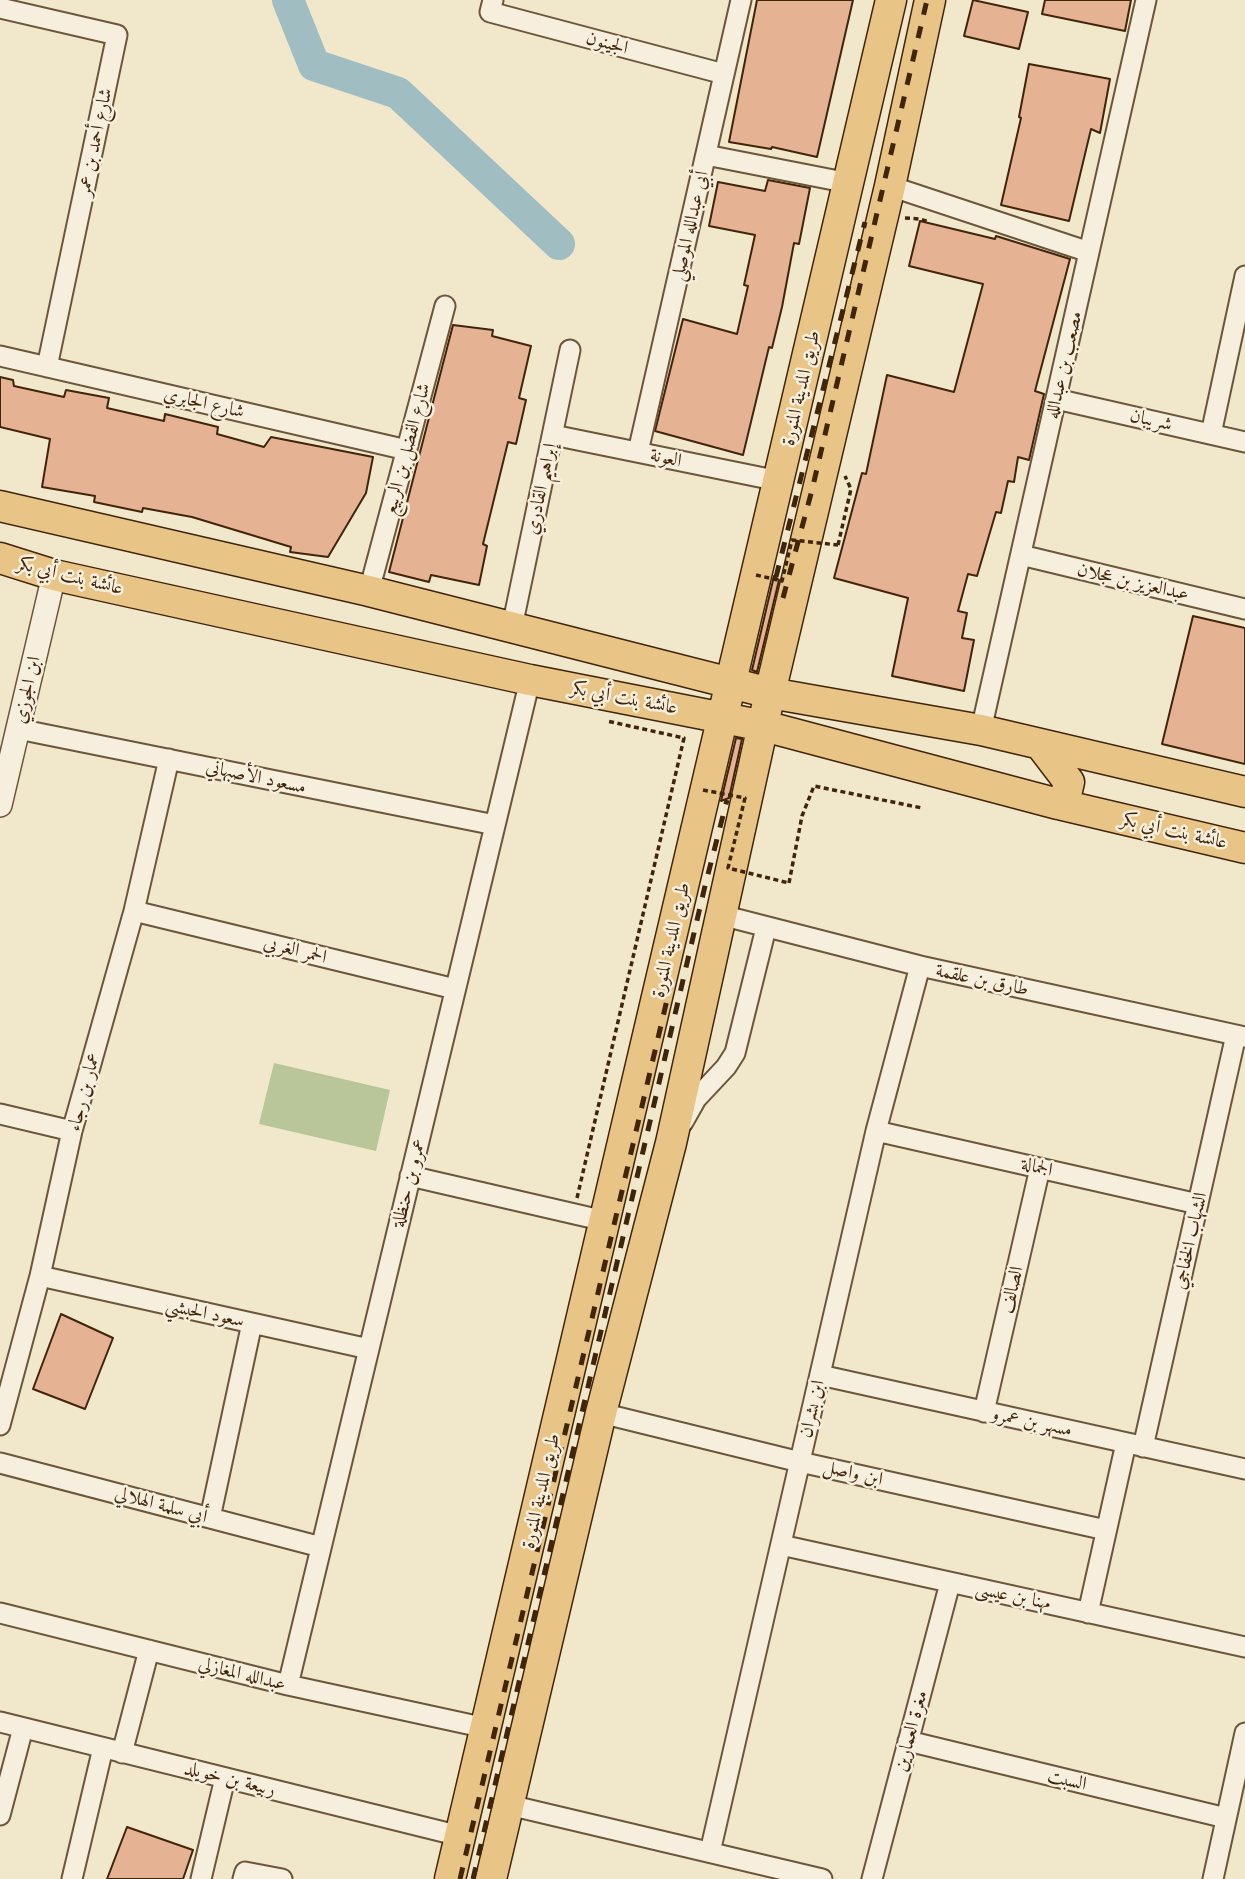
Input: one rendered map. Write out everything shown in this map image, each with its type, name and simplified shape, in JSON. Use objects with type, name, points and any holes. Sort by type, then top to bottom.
[{"type":"main road","name":"طريق المدينة المنورة","points":[[450,1879],[891,0]]},
{"type":"main road","name":"طريق المدينة المنورة","points":[[492,1879],[601,1413],[671,1143],[770,693],[890,187],[929,0]]},
{"type":"main road","name":"عائشة بنت أبي بكر","points":[[0,506],[369,591],[770,693],[981,730],[1245,792]]},
{"type":"main road","name":"عائشة بنت أبي بكر","points":[[0,558],[54,575],[530,680],[764,726],[1058,804],[1245,848]]},
{"type":"main road","points":[[1040,744],[1069,782],[1066,795],[1058,804]]},
{"type":"street","name":"أبي عبدالله الموصلي","points":[[638,452],[741,0]]},
{"type":"street","name":"مصعب بن عبدالله","points":[[981,730],[1146,0]]},
{"type":"street","name":"الجينون","points":[[491,6],[724,75]]},
{"type":"street","name":"شارع أحمد بن عمر","points":[[0,8],[117,35],[47,367]]},
{"type":"street","points":[[706,155],[849,183]]},
{"type":"street","points":[[890,187],[1089,252]]},
{"type":"street","points":[[1211,434],[1245,275]]},
{"type":"street","name":"شارع الفضل بن الربيع","points":[[369,591],[445,306]]},
{"type":"street","name":"إبراهيم القادري","points":[[512,627],[570,350]]},
{"type":"street","name":"شارع الجابري","points":[[0,356],[407,450]]},
{"type":"street","name":"شريبان","points":[[1056,400],[1245,442]]},
{"type":"street","name":"العونة","points":[[553,435],[779,481]]},
{"type":"street","name":"عبدالعزيز بن عجلان","points":[[1021,555],[1245,609]]},
{"type":"street","name":"ابن الجوزي","points":[[0,805],[9,727],[54,575]]},
{"type":"street","name":"عمرو بن حنظلة","points":[[288,1685],[530,680]]},
{"type":"street","points":[[0,750],[4,729],[9,727]]},
{"type":"street","name":"مسعود الأصبهاني","points":[[9,727],[495,825]]},
{"type":"street","name":"عمار بن رجاء","points":[[0,1425],[40,1276],[72,1131],[134,911],[169,759]]},
{"type":"street","name":"الحمر الغربي","points":[[134,911],[455,989]]},
{"type":"street","name":"طارق بن علقمة","points":[[721,915],[920,966],[1240,1036]]},
{"type":"street","name":"طريق المدينة المنورة","points":[[671,1143],[696,1099],[726,1067],[735,1053],[766,928]]},
{"type":"street","name":"ابن بشران","points":[[710,1852],[876,1131],[920,966]]},
{"type":"street","name":"الشهاب الخفاجي","points":[[1088,1613],[1107,1530],[1134,1445],[1240,1036]]},
{"type":"street","points":[[0,1114],[72,1131]]},
{"type":"street","name":"الجمالة","points":[[876,1131],[1198,1204]]},
{"type":"street","name":"الصالف","points":[[984,1412],[1040,1168]]},
{"type":"street","points":[[410,1176],[605,1221]]},
{"type":"street","name":"سعود الحبشي","points":[[40,1276],[369,1349]]},
{"type":"street","points":[[211,1518],[252,1323]]},
{"type":"street","name":"مسهر بن عمرو","points":[[820,1375],[1245,1469]]},
{"type":"street","name":"ابن واصل","points":[[601,1413],[800,1462],[1107,1530]]},
{"type":"street","name":"أبي سلمة الهلالي","points":[[0,1463],[321,1547]]},
{"type":"street","name":"مهنا بن عيسى","points":[[781,1545],[1245,1647]]},
{"type":"street","name":"مغرة العمارين","points":[[872,1879],[950,1583]]},
{"type":"street","name":"عبدالله المغازلي","points":[[0,1612],[288,1685],[486,1728]]},
{"type":"street","points":[[72,1879],[113,1750],[149,1650]]},
{"type":"street","name":"ربيعة بن خويلد","points":[[0,1722],[460,1836]]},
{"type":"street","points":[[1,1807],[23,1728]]},
{"type":"street","points":[[1213,1879],[1245,1733]]},
{"type":"street","name":"السبت","points":[[908,1741],[1226,1818]]},
{"type":"street","points":[[201,1879],[225,1778]]},
{"type":"street","points":[[509,1805],[822,1879]]},
{"type":"street","points":[[243,1879],[245,1872],[282,1879]]},
{"type":"path","points":[[756,575],[782,581],[792,540],[838,545]]},
{"type":"path","points":[[573,1214],[684,738],[604,720]]},
{"type":"path","points":[[704,790],[745,798],[728,868],[789,883],[802,816],[814,786],[922,808]]},
{"type":"path","points":[[633,954],[645,952]]},
{"type":"green space","points":[[274,1063],[390,1090],[376,1151],[259,1124]]},
{"type":"building","points":[[757,0],[853,0],[817,157],[772,147],[771,149],[729,142]]},
{"type":"building","points":[[973,0],[1028,12],[1019,49],[964,36]]},
{"type":"building","points":[[1045,0],[1131,0],[1125,31],[1042,14]]},
{"type":"building","points":[[1029,64],[1110,79],[1100,133],[1091,129],[1069,221],[1001,205],[1021,118],[1019,117]]},
{"type":"building","points":[[768,180],[810,188],[799,244],[794,243],[782,307],[772,348],[769,347],[743,455],[655,431],[683,319],[737,334],[748,286],[744,285],[755,235],[709,226],[718,182],[765,191]]},
{"type":"building","points":[[920,221],[995,239],[996,236],[1070,259],[1035,391],[1044,394],[1029,460],[1018,457],[1014,482],[1008,481],[1001,513],[996,512],[977,576],[968,574],[958,611],[967,613],[962,638],[974,640],[964,691],[892,676],[908,598],[834,578],[862,473],[866,474],[887,375],[954,392],[983,284],[909,266]]},
{"type":"building","points":[[453,325],[493,330],[492,336],[531,346],[519,398],[526,400],[516,444],[508,442],[483,544],[487,546],[479,585],[431,575],[429,582],[389,572]]},
{"type":"building","points":[[0,377],[13,380],[14,386],[64,397],[66,390],[109,398],[107,408],[164,421],[165,414],[218,427],[217,434],[264,447],[271,437],[373,457],[366,493],[328,557],[290,552],[291,547],[192,517],[143,508],[142,512],[94,502],[95,496],[42,487],[50,439],[0,427]]},
{"type":"building","points":[[774,576],[779,580],[757,672],[752,670]]},
{"type":"building","points":[[1193,616],[1245,628],[1245,764],[1162,744]]},
{"type":"building","points":[[736,738],[742,739],[729,798],[721,801]]},
{"type":"building","points":[[61,1314],[113,1338],[85,1409],[33,1389]]},
{"type":"building","points":[[127,1827],[193,1850],[183,1879],[107,1879]]},
{"type":"waterway","points":[[288,0],[314,65],[398,93],[559,244]]},
{"type":"railway","points":[[783,598],[812,490],[927,0]]},
{"type":"railway","points":[[776,577],[865,222]]},
{"type":"railway","points":[[473,1879],[727,800]]},
{"type":"railway","points":[[460,1879],[670,987]]}]
